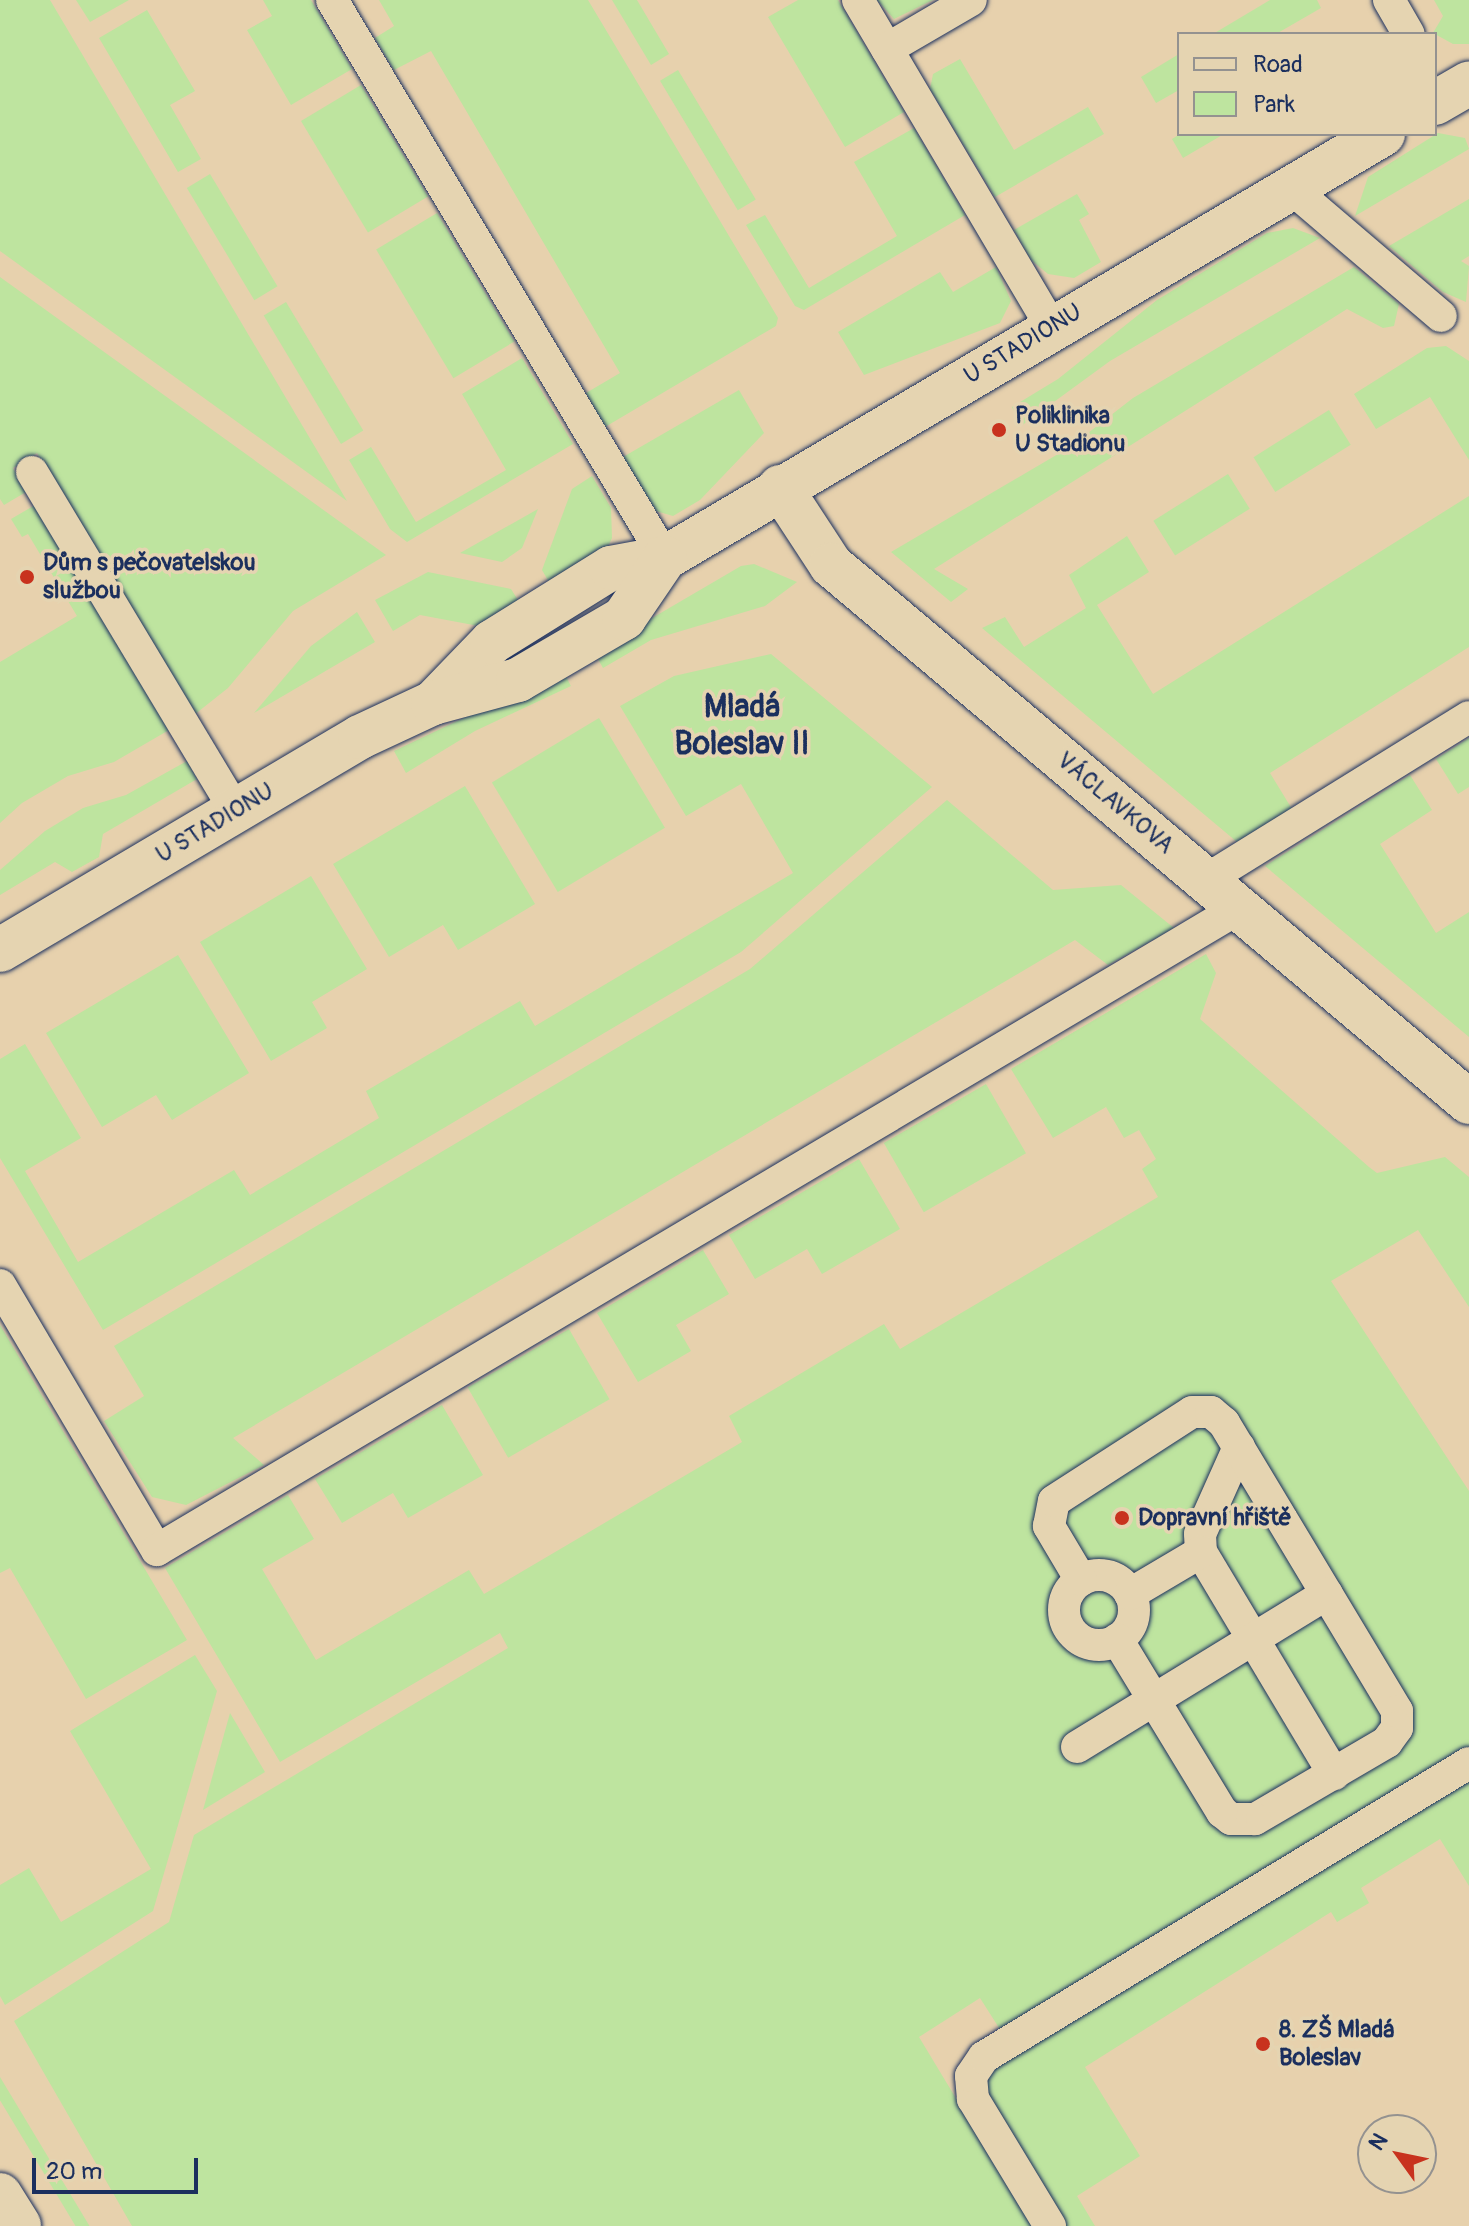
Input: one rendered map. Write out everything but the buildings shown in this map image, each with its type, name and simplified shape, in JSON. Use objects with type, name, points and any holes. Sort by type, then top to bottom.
[{"type":"street","name":"U STADIONU","points":[[0,950],[360,737],[433,703],[492,642],[611,568],[665,558],[1051,326],[1380,136]]},
{"type":"street","name":"VÁCLAVKOVA","points":[[780,487],[831,565],[1469,1102]]},
{"type":"street","points":[[0,2195],[19,2226]]},
{"type":"lane","points":[[332,0],[665,558]]},
{"type":"lane","points":[[858,0],[1051,326]]},
{"type":"lane","points":[[887,49],[971,0]]},
{"type":"lane","points":[[1389,0],[1408,32]]},
{"type":"lane","points":[[1291,188],[1441,316]]},
{"type":"lane","points":[[32,472],[236,811]]},
{"type":"lane","points":[[0,1285],[157,1550],[1222,894],[1469,717]]},
{"type":"lane","points":[[1081,1580],[1049,1526],[1049,1509],[1060,1495],[1192,1412],[1219,1416],[1399,1720],[1387,1742],[1334,1774],[1255,1819],[1231,1819],[1117,1639]]},
{"type":"lane","points":[[1239,1447],[1200,1534],[1201,1552],[1334,1774]]},
{"type":"lane","points":[[1130,1594],[1201,1552]]},
{"type":"lane","points":[[1109,1576],[1130,1594],[1131,1622],[1117,1639],[1094,1644],[1083,1640],[1067,1623],[1065,1601],[1081,1580],[1109,1576]]},
{"type":"lane","points":[[1077,1747],[1327,1594]]},
{"type":"lane","points":[[1050,2226],[973,2099],[971,2076],[984,2057],[1469,1763]]},
{"type":"green space","points":[[0,0],[50,0],[347,501],[0,251]]},
{"type":"green space","points":[[76,0],[129,0],[90,22]]},
{"type":"green space","points":[[263,0],[311,0],[352,69],[291,105],[247,30],[272,16]]},
{"type":"green space","points":[[379,0],[588,0],[778,318],[776,326],[605,427],[586,393],[620,373],[431,51],[394,70],[375,38],[394,26]]},
{"type":"green space","points":[[612,0],[637,0],[669,54],[651,65]]},
{"type":"green space","points":[[798,0],[838,0],[904,112],[845,147],[768,17]]},
{"type":"green space","points":[[877,0],[933,0],[894,19]]},
{"type":"green space","points":[[1270,0],[1317,0],[1321,8],[1279,32],[1216,32]]},
{"type":"green space","points":[[1434,0],[1469,0],[1469,44],[1453,44],[1434,32],[1443,16]]},
{"type":"green space","points":[[147,10],[195,91],[170,105],[201,159],[178,172],[99,38]]},
{"type":"green space","points":[[1177,55],[1177,91],[1156,103],[1141,77]]},
{"type":"green space","points":[[960,59],[1014,150],[1088,107],[1104,134],[995,197],[930,89],[933,74]]},
{"type":"green space","points":[[678,70],[756,199],[738,210],[660,81]]},
{"type":"green space","points":[[361,85],[428,196],[368,232],[301,121]]},
{"type":"green space","points":[[914,128],[965,215],[804,310],[795,306],[746,225],[765,215],[809,288],[897,236],[854,162]]},
{"type":"green space","points":[[1437,134],[1465,138],[1469,149],[1355,216],[1368,177]]},
{"type":"green space","points":[[1177,136],[1221,136],[1183,158],[1172,139]]},
{"type":"green space","points":[[210,174],[277,286],[254,300],[187,188]]},
{"type":"green space","points":[[1077,194],[1089,214],[1079,220],[1101,262],[1074,278],[1048,274],[1031,260],[1014,230]]},
{"type":"green space","points":[[1469,199],[1469,256],[1461,261],[1469,266],[1466,302],[1443,292],[1389,246]]},
{"type":"green space","points":[[437,213],[514,342],[453,378],[376,250]]},
{"type":"green space","points":[[1293,228],[1320,238],[1110,361],[1021,426],[1012,407],[1058,379],[1157,300],[1267,233]]},
{"type":"green space","points":[[996,267],[1011,301],[1000,323],[864,375],[838,332],[940,272],[953,292]]},
{"type":"green space","points":[[1354,267],[1399,304],[1394,326],[1383,328],[1347,309],[934,569],[968,589],[951,602],[891,552],[1070,447],[1133,398]]},
{"type":"green space","points":[[0,277],[386,555],[293,611],[228,688],[194,715],[37,453],[13,468],[26,492],[4,505],[0,499]]},
{"type":"green space","points":[[286,302],[363,431],[341,444],[264,315]]},
{"type":"green space","points":[[1446,346],[1469,361],[1469,460],[1430,397],[1376,429],[1354,394],[1427,348]]},
{"type":"green space","points":[[522,358],[573,444],[407,542],[390,529],[349,460],[371,447],[416,522],[506,470],[462,394]]},
{"type":"green space","points":[[739,390],[764,433],[700,500],[673,516],[656,511],[623,457]]},
{"type":"green space","points":[[1329,410],[1351,445],[1275,492],[1254,457]]},
{"type":"green space","points":[[1228,474],[1250,509],[1175,555],[1153,521]]},
{"type":"green space","points":[[592,476],[611,508],[612,538],[604,555],[553,589],[542,570],[572,489]]},
{"type":"green space","points":[[1469,496],[1469,647],[1270,773],[1292,809],[1237,842],[982,628],[1005,617],[1024,647],[1086,608],[1069,575],[1127,536],[1149,572],[1097,605],[1153,694]]},
{"type":"green space","points":[[35,505],[169,730],[114,762],[68,776],[22,803],[0,823],[0,662],[77,616],[28,534],[22,537],[11,519]]},
{"type":"green space","points":[[538,509],[522,548],[502,562],[460,553]]},
{"type":"green space","points":[[754,564],[797,582],[765,606],[651,640],[603,668],[594,652],[741,566]]},
{"type":"green space","points":[[428,572],[511,589],[523,608],[484,627],[420,615],[393,631],[375,600]]},
{"type":"green space","points":[[357,612],[375,642],[254,713],[311,646]]},
{"type":"green space","points":[[771,654],[932,787],[741,952],[103,1330],[0,1158],[0,1059],[25,1044],[81,1138],[25,1171],[78,1262],[234,1170],[250,1195],[379,1118],[366,1091],[520,1001],[535,1026],[793,873],[741,784],[686,816],[620,706],[674,676]]},
{"type":"green space","points":[[563,671],[571,686],[475,731],[406,773],[394,751]]},
{"type":"green space","points":[[599,718],[665,828],[558,892],[492,782]]},
{"type":"green space","points":[[1469,738],[1469,787],[1458,794],[1436,759]]},
{"type":"green space","points":[[187,761],[197,779],[103,834],[99,857],[72,872],[55,862],[0,895],[0,870],[45,831],[83,808],[126,795]]},
{"type":"green space","points":[[1410,775],[1432,810],[1380,844],[1436,933],[1469,912],[1469,1037],[1265,866]]},
{"type":"green space","points":[[465,786],[535,904],[458,950],[443,925],[389,957],[333,864]]},
{"type":"green space","points":[[947,800],[1053,890],[1121,885],[1174,928],[1108,965],[1075,940],[233,1438],[264,1465],[186,1505],[152,1497],[104,1421],[144,1396],[114,1346],[750,969]]},
{"type":"green space","points":[[311,876],[367,969],[312,1002],[327,1028],[271,1061],[200,942]]},
{"type":"green space","points":[[1206,954],[1216,973],[1200,1019],[1369,1167],[1377,1173],[1445,1157],[1469,1177],[1469,1307],[1418,1230],[1331,1281],[1469,1491],[1469,1747],[1001,2031],[980,1998],[919,2037],[1033,2226],[132,2226],[14,2021],[169,1922],[194,1835],[508,1648],[500,1633],[280,1762],[165,1568],[288,1495],[314,1539],[262,1569],[316,1660],[469,1570],[484,1594],[742,1442],[729,1416],[884,1324],[900,1349],[1158,1197],[1142,1169],[1156,1159],[1139,1130],[1124,1138],[1106,1107],[1053,1138],[1011,1069]]},
{"type":"green space","points":[[178,955],[249,1073],[172,1120],[156,1095],[102,1127],[46,1033]]},
{"type":"green space","points":[[986,1084],[1026,1153],[924,1212],[884,1143]]},
{"type":"green space","points":[[859,1159],[900,1229],[822,1274],[807,1249],[755,1279],[729,1235]]},
{"type":"green space","points":[[703,1250],[729,1294],[676,1325],[691,1351],[638,1382],[597,1313]]},
{"type":"green space","points":[[0,1325],[187,1640],[86,1699],[10,1568],[0,1573]]},
{"type":"green space","points":[[569,1329],[610,1399],[508,1458],[468,1388]]},
{"type":"green space","points":[[442,1405],[483,1475],[408,1518],[393,1493],[342,1523],[315,1479]]},
{"type":"green space","points":[[195,1655],[217,1691],[153,1911],[5,2005],[0,1996],[0,1885],[29,1868],[61,1922],[151,1869],[70,1731]]},
{"type":"green space","points":[[230,1713],[265,1772],[203,1810]]},
{"type":"green space","points":[[1469,1780],[1469,1886],[1440,1839],[1361,1888],[1369,1903],[1337,1922],[1331,1912],[1085,2067],[1140,2156],[1077,2196],[1095,2226],[1066,2226],[988,2097],[986,2080],[997,2066]]},
{"type":"green space","points":[[0,2077],[90,2226],[76,2226],[0,2100]]},
{"type":"place","name":"Poliklinika U Stadionu","points":[[999,430]]},
{"type":"place","name":"Dům s pečovatelskou službou","points":[[27,577]]},
{"type":"place","name":"Dopravní hřiště","points":[[1122,1518]]},
{"type":"place","name":"8. ZŠ Mladá Boleslav","points":[[1263,2044]]},
{"type":"district","name":"Mladá Boleslav II","points":[[742,726]]}]
